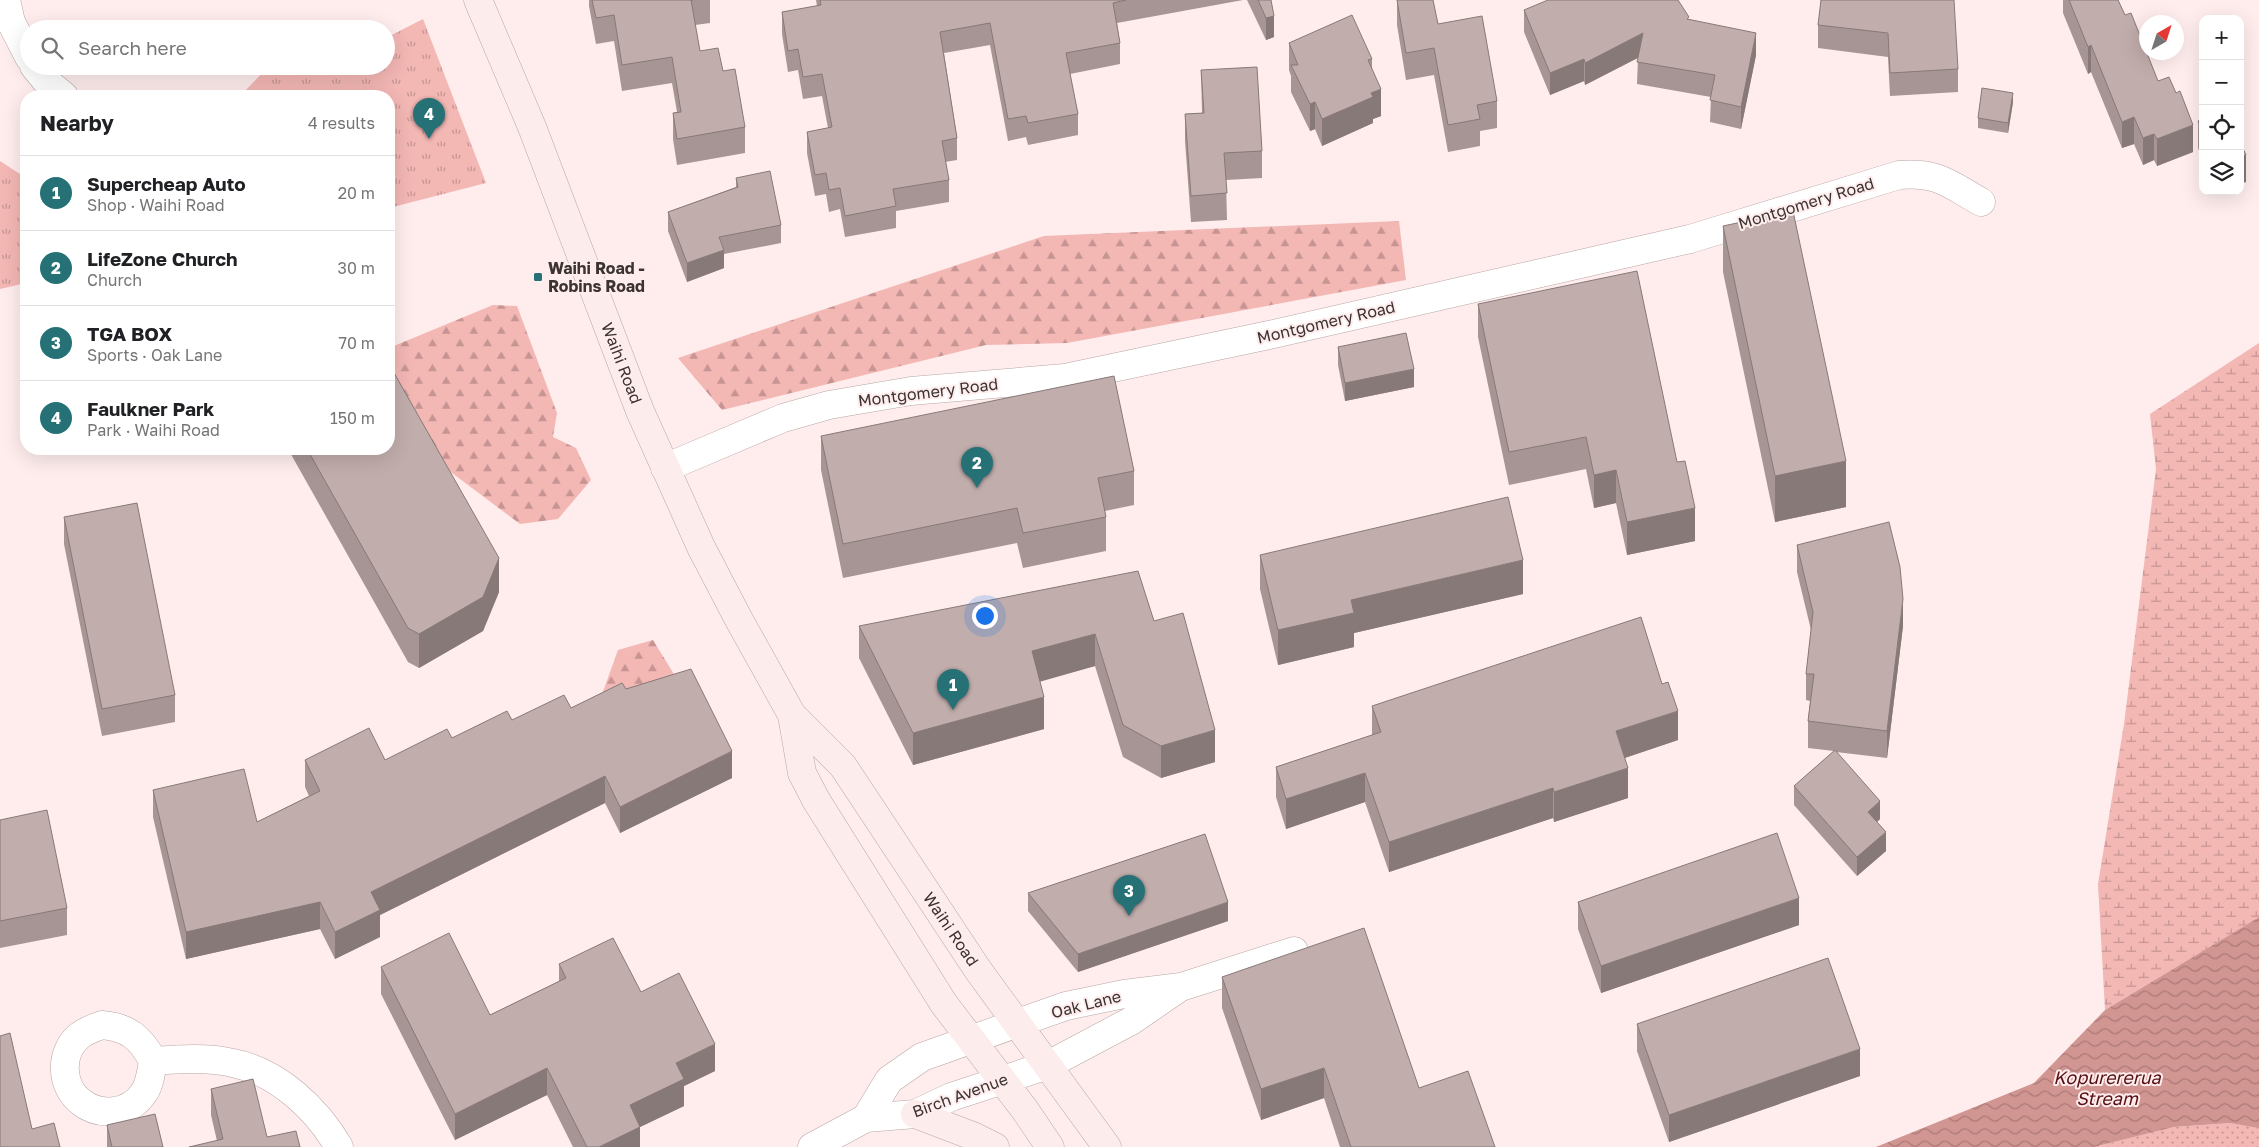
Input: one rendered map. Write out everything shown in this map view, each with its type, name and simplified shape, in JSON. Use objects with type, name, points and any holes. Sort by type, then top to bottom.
[{"type":"main road","name":"Waihi Road","points":[[478,0],[532,127],[640,411],[665,468],[714,571],[792,715],[843,766],[978,970],[994,1031],[1024,1072],[1108,1147]]},
{"type":"main road","name":"Waihi Road","points":[[792,715],[802,773],[816,800],[942,1001],[994,1031],[1024,1072],[1025,1110],[1050,1147]]},
{"type":"main road","points":[[915,1114],[973,1136],[995,1147]]},
{"type":"street","points":[[6,0],[11,22],[20,40]]},
{"type":"street","points":[[41,75],[57,90]]},
{"type":"street","name":"Montgomery Road","points":[[665,468],[783,418],[829,405],[911,392],[1065,378],[1269,335],[1690,239],[1899,175],[1919,174],[1939,177],[1980,202]]},
{"type":"street","name":"Oak Lane","points":[[994,1031],[1066,1006],[1124,994],[1181,987],[1294,951]]},
{"type":"street","name":"Oak Lane","points":[[1024,1072],[1131,1021],[1181,987]]},
{"type":"street","points":[[866,1118],[889,1080],[922,1057],[994,1031]]},
{"type":"street","points":[[153,1061],[218,1060],[251,1068],[277,1082],[304,1102],[329,1129],[339,1147]]},
{"type":"street","name":"Birch Avenue","points":[[812,1147],[866,1118],[915,1114],[951,1097],[1024,1072]]},
{"type":"green space","points":[[423,19],[486,183],[395,206],[395,90],[246,90],[260,75],[395,75],[395,33]]},
{"type":"green space","points":[[0,161],[20,174],[20,284],[0,289]]},
{"type":"green space","points":[[1399,221],[1406,280],[1067,343],[986,345],[722,410],[678,358],[1044,236]]},
{"type":"green space","points":[[493,305],[517,306],[557,413],[553,437],[576,448],[591,480],[558,519],[520,524],[440,464],[395,382],[395,346]]},
{"type":"green space","points":[[2259,343],[2259,917],[2105,1010],[2098,884],[2124,724],[2156,469],[2150,414]]},
{"type":"green space","points":[[653,640],[680,684],[596,711],[618,650]]},
{"type":"green space","points":[[2230,1123],[2259,1127],[2259,1147],[2094,1147],[2174,1127]]},
{"type":"water","name":"Kopurererua Stream","points":[[2259,917],[2259,1128],[2230,1123],[2174,1127],[2094,1147],[1876,1147],[2034,1083],[2105,1010]]},
{"type":"building","points":[[592,0],[691,0],[700,51],[718,48],[723,71],[735,69],[745,127],[677,139],[673,113],[681,112],[672,57],[622,65],[614,15],[596,18]]},
{"type":"building","points":[[820,0],[1126,0],[1113,3],[1120,43],[1066,53],[1078,114],[1028,123],[1026,116],[1008,119],[990,23],[940,32],[957,138],[942,141],[949,180],[893,189],[896,206],[845,216],[840,188],[829,190],[826,173],[815,175],[807,132],[832,127],[822,74],[803,77],[798,49],[788,51],[782,12],[821,5]]},
{"type":"building","points":[[1258,0],[1271,0],[1274,16],[1266,18]]},
{"type":"building","points":[[1397,0],[1433,0],[1438,24],[1482,16],[1497,101],[1477,105],[1480,119],[1448,125],[1434,48],[1406,53]]},
{"type":"building","points":[[1548,0],[1678,0],[1689,17],[1687,19],[1756,33],[1741,107],[1710,100],[1715,75],[1637,62],[1643,33],[1585,63],[1584,59],[1550,73],[1524,10]]},
{"type":"building","points":[[1821,0],[1954,0],[1958,69],[1890,73],[1888,33],[1818,25]]},
{"type":"building","points":[[2069,0],[2118,0],[2125,15],[2131,13],[2139,33],[2139,60],[2150,60],[2158,81],[2169,77],[2176,93],[2180,91],[2193,125],[2157,139],[2154,134],[2143,138],[2134,117],[2122,122],[2091,45],[2088,47]]},
{"type":"building","points":[[1352,15],[1372,59],[1368,60],[1381,89],[1371,93],[1373,97],[1322,119],[1315,102],[1310,104],[1291,65],[1298,65],[1289,43]]},
{"type":"building","points":[[1257,67],[1262,151],[1224,153],[1227,193],[1191,196],[1185,114],[1204,113],[1201,70]]},
{"type":"building","points":[[1982,88],[2013,93],[2008,123],[1978,118]]},
{"type":"building","points":[[770,171],[781,225],[719,237],[724,250],[687,263],[668,212],[738,187],[736,178]]},
{"type":"building","points":[[1793,211],[1846,461],[1775,476],[1723,226]]},
{"type":"building","points":[[1637,271],[1677,462],[1685,461],[1695,508],[1627,522],[1616,470],[1594,475],[1586,437],[1509,452],[1478,304]]},
{"type":"building","points":[[1406,333],[1414,369],[1345,383],[1338,347]]},
{"type":"building","points":[[395,375],[499,558],[483,597],[419,634],[408,628],[310,455],[395,455]]},
{"type":"building","points":[[1114,376],[1134,471],[1098,478],[1106,517],[1023,533],[1017,508],[843,544],[821,436]]},
{"type":"building","points":[[1508,497],[1523,560],[1351,600],[1354,613],[1278,630],[1260,555]]},
{"type":"building","points":[[137,503],[175,695],[102,709],[64,517]]},
{"type":"building","points":[[1889,522],[1900,567],[1903,599],[1887,731],[1808,721],[1814,674],[1806,674],[1813,612],[1797,545]]},
{"type":"building","points":[[1138,571],[1154,621],[1183,613],[1215,730],[1161,746],[1123,725],[1095,634],[1032,651],[1044,697],[913,733],[859,626]]},
{"type":"building","points":[[1641,617],[1662,684],[1668,682],[1678,711],[1616,731],[1628,768],[1554,792],[1553,788],[1389,842],[1365,773],[1286,799],[1276,767],[1381,732],[1372,706]]},
{"type":"building","points":[[691,669],[732,751],[620,807],[605,776],[371,892],[380,910],[335,932],[320,902],[186,932],[153,790],[244,769],[257,822],[320,791],[305,760],[369,728],[385,760],[447,729],[452,738],[507,711],[512,720],[564,695],[571,708],[622,683],[626,689]]},
{"type":"building","points":[[1835,750],[1880,801],[1868,812],[1886,832],[1857,857],[1794,786]]},
{"type":"building","points":[[47,810],[67,908],[0,921],[0,820]]},
{"type":"building","points":[[1777,833],[1799,898],[1601,966],[1578,902]]},
{"type":"building","points":[[1205,834],[1228,902],[1078,954],[1028,893]]},
{"type":"building","points":[[1364,928],[1419,1088],[1468,1071],[1495,1147],[1351,1147],[1324,1068],[1261,1089],[1222,977]]},
{"type":"building","points":[[449,933],[490,1015],[566,978],[559,964],[613,938],[641,992],[679,973],[715,1044],[676,1063],[684,1079],[630,1105],[640,1127],[599,1147],[587,1147],[547,1068],[455,1114],[381,967]]},
{"type":"building","points":[[1828,958],[1860,1049],[1669,1115],[1637,1024]]},
{"type":"building","points":[[10,1033],[32,1129],[54,1123],[60,1147],[0,1147],[0,1036]]},
{"type":"building","points":[[253,1079],[267,1137],[296,1131],[300,1147],[189,1147],[223,1139],[211,1089]]},
{"type":"building","points":[[155,1114],[163,1147],[112,1147],[107,1125]]},
{"type":"place","name":"Faulkner Park","points":[[429,139]]},
{"type":"place","name":"Waihi Road - Robins Road","points":[[538,277]]},
{"type":"place","name":"LifeZone Church","points":[[977,488]]},
{"type":"place","name":"Supercheap Auto","points":[[953,710]]},
{"type":"place","name":"TGA BOX","points":[[1129,916]]}]
